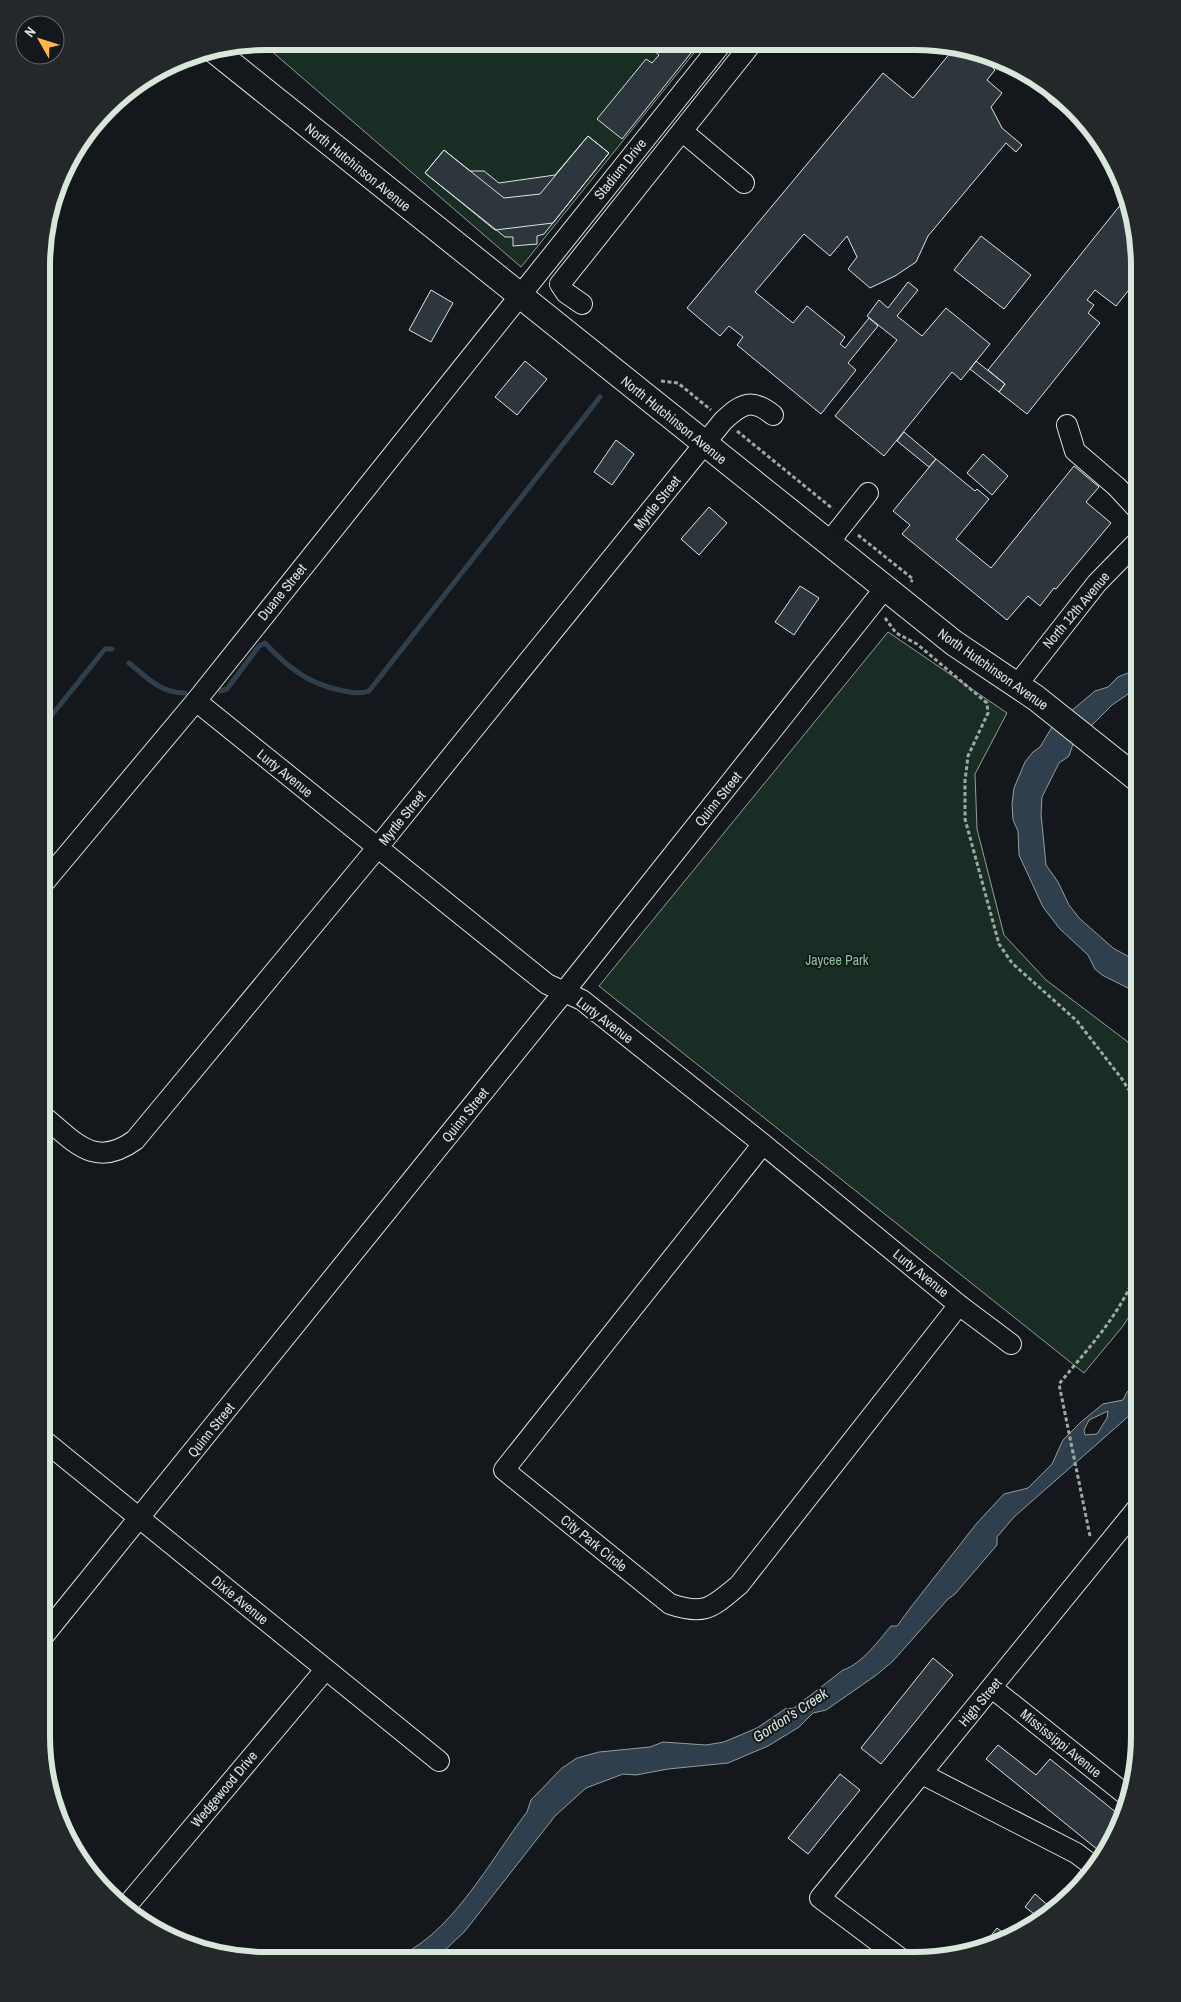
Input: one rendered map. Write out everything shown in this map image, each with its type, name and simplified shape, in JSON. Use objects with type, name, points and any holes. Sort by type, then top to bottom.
[{"type":"main road","name":"North Hutchinson Avenue","points":[[220,55],[954,643],[1026,692],[1131,774]]},
{"type":"street","name":"Stadium Drive","points":[[519,296],[716,50]]},
{"type":"street","points":[[582,304],[566,293],[560,284],[746,50]]},
{"type":"street","points":[[682,131],[744,183]]},
{"type":"street","name":"Duane Street","points":[[50,875],[196,701],[519,296]]},
{"type":"street","name":"Myrtle Street","points":[[50,1121],[78,1144],[92,1152],[106,1154],[121,1150],[135,1140],[378,847],[724,421],[738,409],[750,404],[762,406],[773,415]]},
{"type":"street","points":[[1067,425],[1075,451],[1117,487],[1131,502]]},
{"type":"street","points":[[829,542],[868,493]]},
{"type":"street","name":"North 12th Avenue","points":[[1026,692],[1097,583],[1131,548]]},
{"type":"street","name":"Quinn Street","points":[[50,1628],[564,992],[891,593]]},
{"type":"street","name":"Lurty Avenue","points":[[196,701],[547,984],[582,1000],[763,1144],[959,1305],[1011,1344]]},
{"type":"street","name":"City Park Circle","points":[[763,1144],[504,1470],[670,1604],[691,1611],[714,1606],[740,1586],[959,1305]]},
{"type":"street","name":"Dixie Avenue","points":[[50,1445],[439,1761]]},
{"type":"street","name":"High Street","points":[[892,1952],[820,1898],[1131,1516]]},
{"type":"street","name":"Wedgewood Drive","points":[[129,1902],[325,1670]]},
{"type":"street","name":"Mississippi Avenue","points":[[992,1688],[1124,1793]]},
{"type":"street","points":[[922,1774],[1076,1853],[1089,1863]]},
{"type":"path","points":[[658,378],[663,382],[678,384],[846,521],[913,580],[891,593],[883,615],[889,626],[896,633],[917,644],[987,703],[988,713],[968,756],[965,782],[965,819],[1001,950],[1023,974],[1077,1021],[1131,1092]]},
{"type":"path","points":[[1087,1516],[1059,1384],[1080,1359],[1131,1289]]},
{"type":"green space","points":[[270,50],[696,50],[521,267]]},
{"type":"green space","name":"Jaycee Park","points":[[888,632],[1007,713],[975,774],[977,829],[1004,935],[1046,980],[1128,1042],[1131,1048],[1131,1314],[1084,1373],[599,986]]},
{"type":"water","points":[[1131,672],[1131,692],[1112,705],[1073,744],[1069,756],[1059,763],[1042,797],[1041,814],[1046,865],[1058,882],[1069,905],[1079,918],[1113,948],[1131,958],[1131,990],[1102,975],[1095,969],[1088,955],[1060,929],[1043,907],[1019,855],[1018,831],[1013,820],[1012,804],[1014,788],[1025,762],[1040,747],[1052,727],[1095,691],[1108,687],[1118,677]]},
{"type":"water","name":"Gordon's Creek","points":[[1131,1388],[1131,1414],[1014,1517],[997,1537],[997,1545],[955,1594],[948,1599],[893,1661],[875,1676],[826,1710],[813,1713],[799,1727],[768,1746],[728,1763],[668,1769],[636,1775],[623,1774],[586,1788],[555,1816],[465,1931],[443,1952],[406,1952],[432,1935],[450,1917],[483,1875],[527,1812],[531,1800],[562,1768],[577,1758],[599,1752],[650,1747],[663,1742],[706,1745],[724,1742],[757,1728],[785,1709],[794,1708],[843,1670],[857,1663],[891,1626],[897,1626],[977,1523],[1004,1494],[1028,1488],[1052,1464],[1063,1440],[1081,1422],[1103,1404],[1123,1400]],"holes":[[[1108,1411],[1107,1418],[1097,1434],[1085,1435],[1084,1430],[1089,1420]]]},
{"type":"building","points":[[653,50],[693,50],[622,139],[597,119],[646,59],[652,63],[659,55]]},
{"type":"building","points":[[950,53],[988,63],[995,70],[987,80],[1002,93],[991,107],[1002,128],[1022,145],[1016,152],[1006,143],[928,236],[916,262],[895,276],[870,288],[848,269],[857,257],[847,236],[830,256],[804,234],[755,292],[793,323],[807,306],[845,337],[840,344],[845,348],[869,318],[878,326],[848,363],[856,370],[821,414],[737,345],[743,337],[729,326],[720,336],[687,308],[883,73],[913,98]]},
{"type":"building","points":[[1045,94],[1070,116],[1067,115],[1049,101]]},
{"type":"building","points":[[588,136],[609,153],[544,234],[537,236],[537,244],[513,246],[513,237],[505,237],[425,173],[444,150],[470,171],[484,171],[499,183],[555,175]]},
{"type":"building","points":[[588,136],[609,153],[553,223],[495,230],[425,173],[444,150],[504,198],[540,194]]},
{"type":"building","points":[[1122,203],[1131,252],[1131,287],[1116,306],[1095,290],[1087,300],[1094,305],[1088,313],[1100,323],[1027,414],[999,392],[1005,384],[988,370]]},
{"type":"building","points":[[981,236],[1031,275],[1004,309],[954,270]]},
{"type":"building","points":[[908,282],[918,290],[897,316],[922,336],[946,308],[990,344],[961,380],[952,372],[884,456],[835,416],[897,340],[867,316],[879,300],[888,308]]},
{"type":"building","points":[[431,290],[453,303],[431,342],[409,330]]},
{"type":"building","points":[[525,361],[547,379],[517,415],[495,397]]},
{"type":"building","points":[[976,361],[1005,384],[999,392],[970,369]]},
{"type":"building","points":[[904,432],[936,459],[929,467],[897,441]]},
{"type":"building","points":[[616,440],[634,454],[612,485],[594,472]]},
{"type":"building","points":[[983,454],[1008,476],[992,495],[967,473]]},
{"type":"building","points":[[936,459],[975,491],[977,489],[989,499],[956,539],[991,568],[1074,466],[1099,487],[1086,502],[1111,523],[1040,606],[1028,596],[1007,620],[902,534],[910,525],[893,511]]},
{"type":"building","points":[[709,507],[727,523],[699,555],[681,539]]},
{"type":"building","points":[[800,586],[819,598],[794,635],[775,622]]},
{"type":"building","points":[[933,1658],[953,1675],[881,1764],[861,1748]]},
{"type":"building","points":[[998,1745],[1036,1775],[1050,1759],[1117,1813],[1098,1850],[986,1759]]},
{"type":"building","points":[[840,1774],[860,1790],[808,1854],[788,1838]]},
{"type":"building","points":[[1081,1870],[1082,1871],[1062,1894]]},
{"type":"building","points":[[1035,1894],[1048,1905],[1036,1915],[1025,1907]]},
{"type":"building","points":[[997,1928],[1004,1933],[998,1936],[988,1940]]},
{"type":"waterway","points":[[220,691],[227,689],[259,646],[265,643],[290,667],[313,681],[347,692],[369,691],[600,397]]},
{"type":"waterway","points":[[50,717],[105,649],[112,649]]},
{"type":"waterway","points":[[129,663],[161,687],[185,693]]}]
